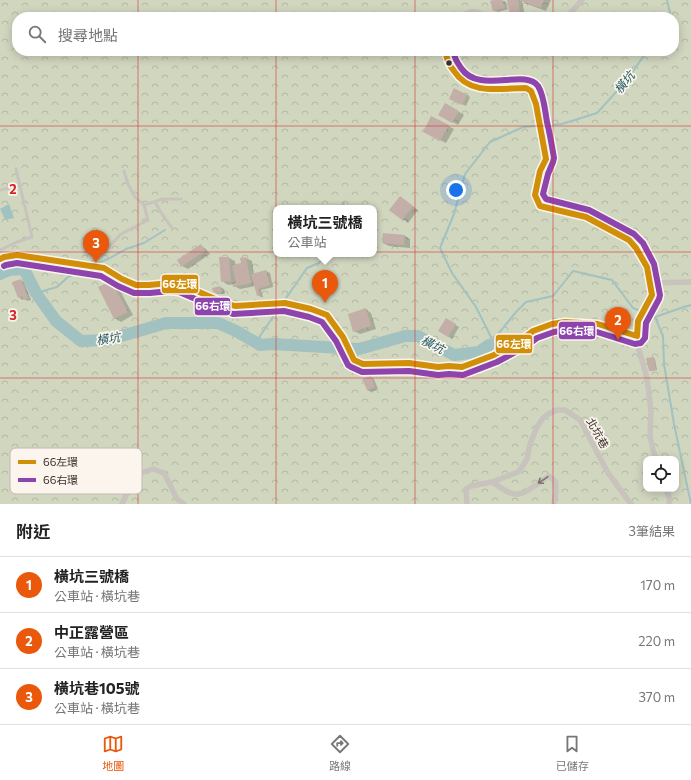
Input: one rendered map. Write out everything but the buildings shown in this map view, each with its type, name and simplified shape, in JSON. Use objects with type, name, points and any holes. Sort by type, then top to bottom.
[{"type":"street","points":[[571,12],[582,0]]},
{"type":"street","points":[[446,56],[454,74],[462,82],[475,88],[526,88],[531,91],[536,104],[546,158],[540,170],[535,194],[540,206],[586,217],[629,240],[636,248],[647,266],[652,295],[638,321],[637,336],[639,350],[647,378],[651,411],[650,436],[655,456]]},
{"type":"street","points":[[0,259],[17,255],[104,268],[122,279],[136,285],[170,283],[181,284],[222,302],[235,306],[285,304],[311,309],[326,315],[343,337],[354,360],[363,364],[409,363],[438,367],[462,367],[494,355],[534,331],[552,324],[565,322],[598,324],[637,336]]},
{"type":"street","points":[[650,283],[691,282]]},
{"type":"street","name":"北坑巷","points":[[467,504],[466,489],[471,486],[492,482],[518,472],[524,464],[535,433],[543,418],[558,410],[565,410],[580,420],[608,473],[631,504]]},
{"type":"street","points":[[142,474],[153,469],[164,473],[177,499],[184,504]]},
{"type":"street","points":[[492,482],[506,491],[516,495],[527,491],[549,476],[555,481],[556,491],[554,504]]},
{"type":"street","points":[[667,492],[670,500],[669,504]]},
{"type":"street","points":[[122,504],[127,494]]},
{"type":"lane","points":[[0,250],[32,237],[16,169]]},
{"type":"lane","points":[[87,265],[100,257],[121,234],[148,220],[144,205],[135,197],[128,184],[124,171]]},
{"type":"lane","points":[[0,190],[20,186]]},
{"type":"lane","points":[[144,205],[163,199],[182,199]]},
{"type":"lane","points":[[155,202],[172,228]]},
{"type":"green space","points":[[0,0],[691,0],[691,504],[0,504]]},
{"type":"water","points":[[9,204],[14,218],[5,220],[0,209]]},
{"type":"waterway","name":"橫坑","points":[[667,0],[670,12]]},
{"type":"waterway","name":"橫坑","points":[[489,345],[491,337],[476,307],[452,273],[440,248],[454,214],[465,174],[490,142],[523,127],[562,124],[597,113],[627,80],[644,56]]},
{"type":"waterway","points":[[96,264],[126,249],[144,243],[165,230]]},
{"type":"waterway","points":[[284,301],[307,268],[319,263],[324,257]]},
{"type":"waterway","points":[[36,293],[57,287],[68,277],[90,267]]},
{"type":"waterway","name":"橫坑","points":[[0,274],[9,270],[24,269],[36,293],[56,321],[81,341],[108,340],[166,323],[218,323],[236,331],[260,345],[272,344],[359,349],[405,336],[418,336],[454,355],[479,352],[489,345]]},
{"type":"waterway","points":[[490,344],[526,302],[553,296],[573,271],[612,280],[633,308],[655,317],[691,305]]},
{"type":"waterway","points":[[260,345],[260,336],[281,305]]},
{"type":"waterway","points":[[655,317],[663,336],[664,364],[674,424],[691,504]]},
{"type":"transit line","name":"66左環","points":[[0,259],[17,255],[104,268],[122,279],[136,285],[170,283],[181,284],[222,302],[235,306],[285,303],[311,309],[327,315],[343,337],[354,360],[363,364],[409,363],[438,367],[462,367],[494,355],[521,340],[533,331],[552,324],[565,322],[598,324],[637,336],[638,321],[652,295],[647,267],[636,248],[629,240],[586,217],[540,206],[535,195],[540,171],[546,159],[536,104],[531,91],[526,88],[487,89],[468,84],[461,79],[451,66],[447,56]]},
{"type":"transit line","name":"66右環","points":[[4,266],[17,263],[101,276],[134,293],[179,292],[233,314],[284,311],[309,317],[322,322],[336,341],[348,365],[362,372],[409,371],[438,375],[463,375],[497,362],[525,347],[537,338],[554,332],[566,330],[597,332],[635,344],[641,343],[645,338],[646,323],[660,295],[654,264],[643,243],[634,234],[589,210],[546,199],[543,194],[554,158],[543,98],[538,86],[532,81],[523,79],[490,81],[479,80],[469,76],[461,68],[455,56]]},
{"type":"place","name":"橫坑巷105號","points":[[96,263]]},
{"type":"place","name":"橫坑三號橋","points":[[325,303]]},
{"type":"place","name":"中正露營區","points":[[618,340]]}]
